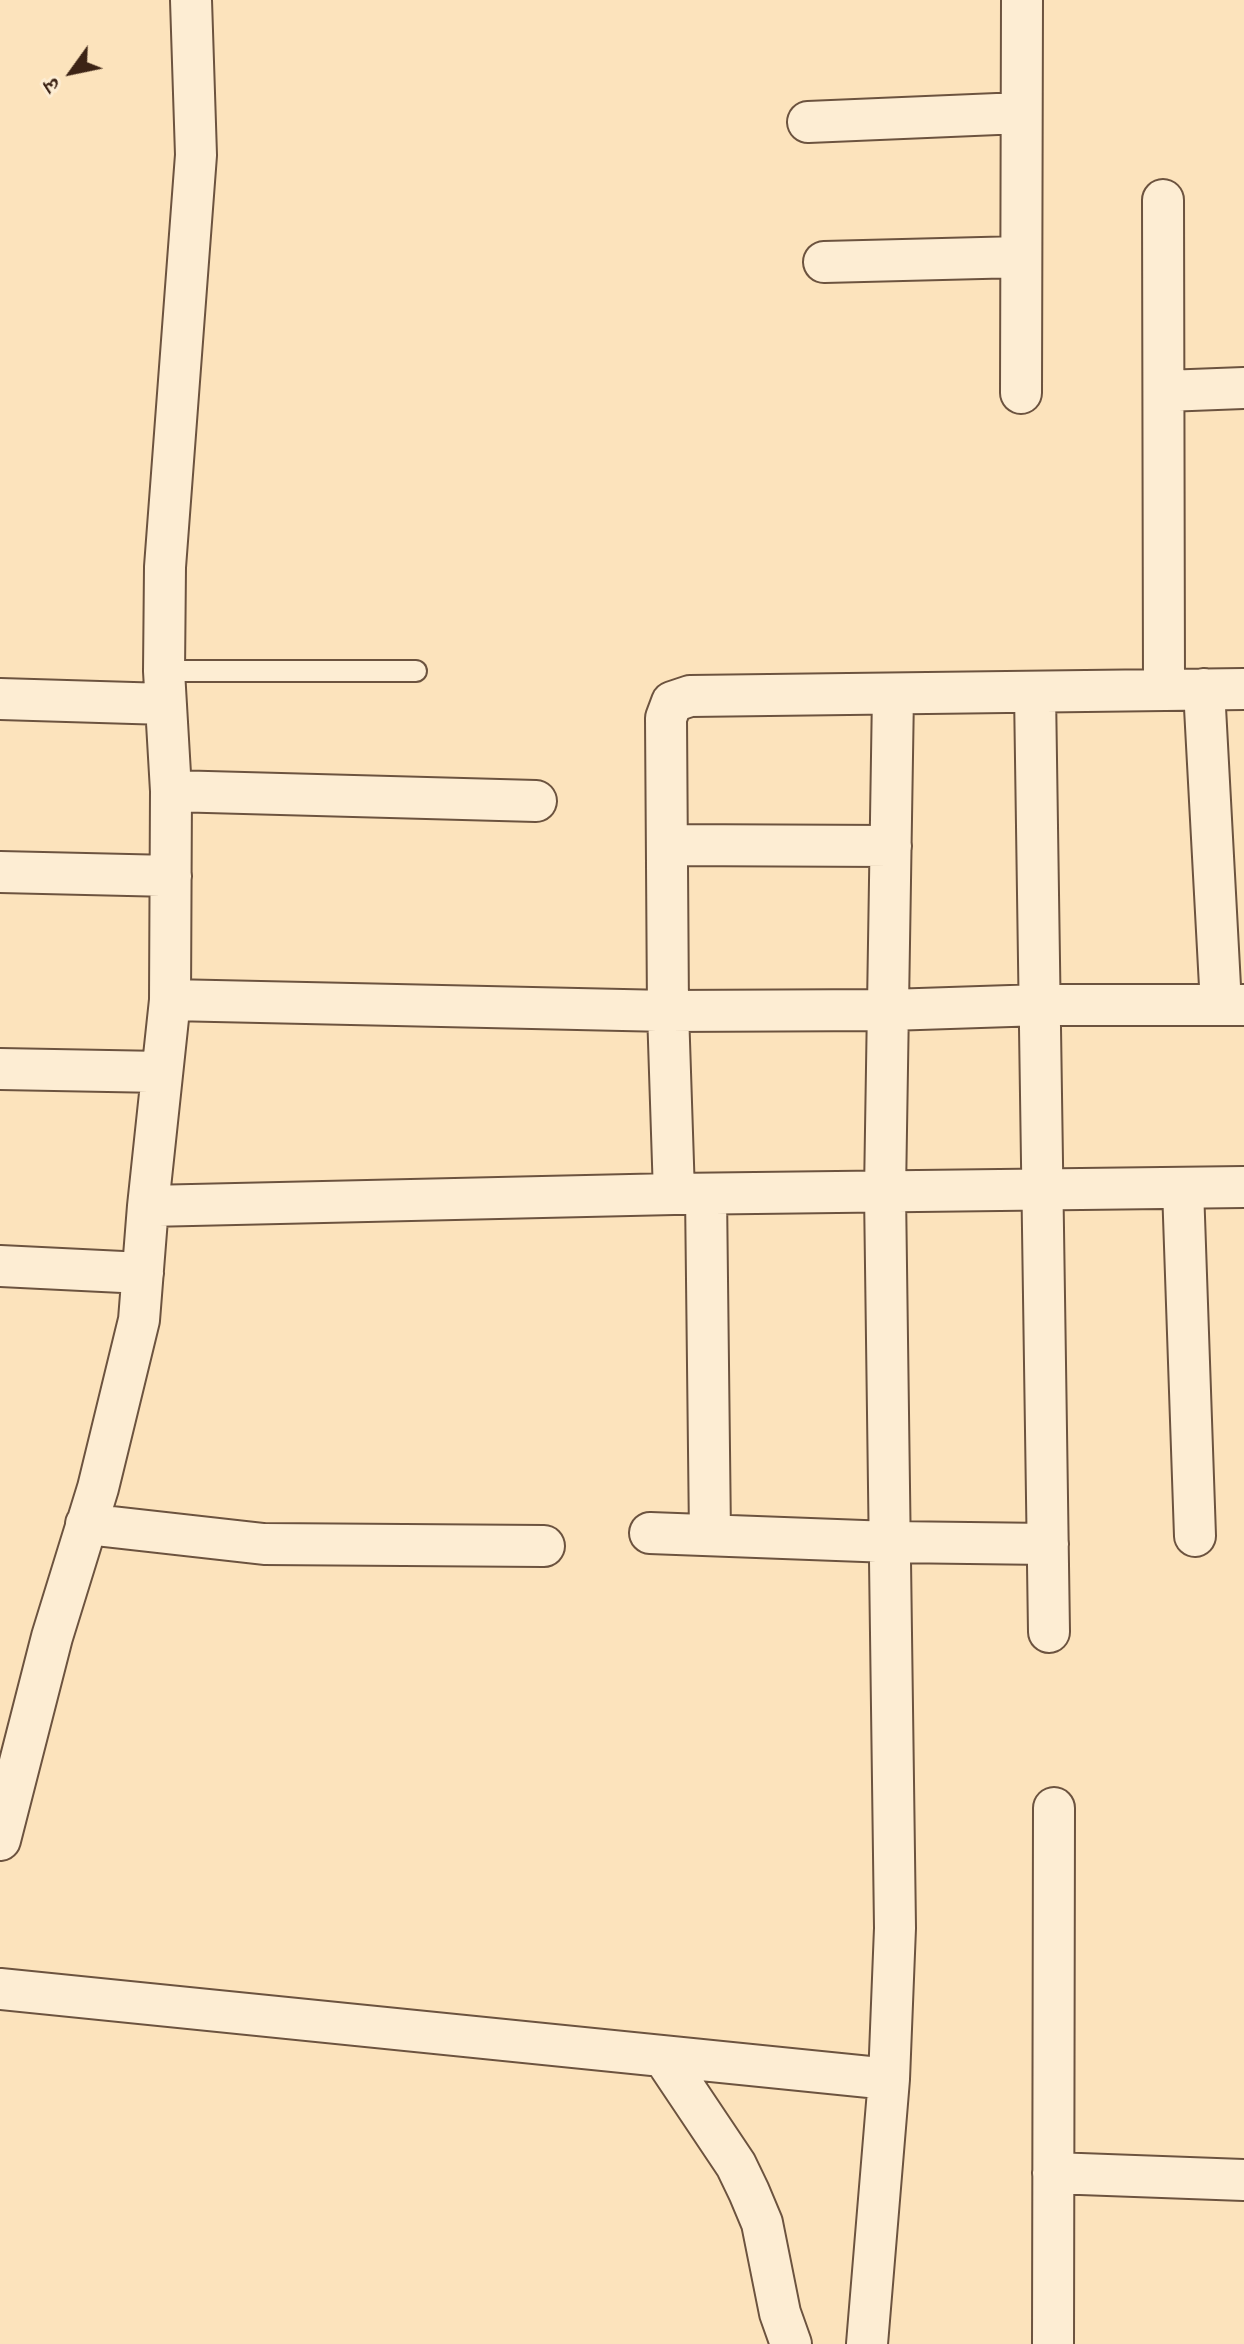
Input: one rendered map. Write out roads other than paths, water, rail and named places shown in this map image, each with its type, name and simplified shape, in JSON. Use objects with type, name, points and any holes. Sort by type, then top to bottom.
[{"type":"street","points":[[0,1840],[52,1637],[121,1400],[139,1320],[170,1000],[171,791],[165,687],[165,567],[196,155],[191,0]]},
{"type":"street","points":[[1021,393],[1022,0]]},
{"type":"street","points":[[808,122],[1021,113]]},
{"type":"street","points":[[1163,200],[1164,689]]},
{"type":"street","points":[[824,262],[1021,257]]},
{"type":"street","points":[[1165,391],[1244,388]]},
{"type":"street","points":[[0,699],[165,687]]},
{"type":"street","points":[[170,1000],[668,1011],[1232,1005],[1204,689]]},
{"type":"street","points":[[710,1535],[690,1194],[668,1011],[666,718],[669,706],[676,699],[690,696],[1244,689]]},
{"type":"street","points":[[1035,692],[1049,1632]]},
{"type":"street","points":[[867,2344],[889,2079],[895,1928],[885,1192],[893,694]]},
{"type":"street","points":[[171,791],[536,801]]},
{"type":"street","points":[[667,845],[891,846]]},
{"type":"street","points":[[0,872],[171,876]]},
{"type":"street","points":[[0,1069],[162,1072]]},
{"type":"street","points":[[148,1206],[690,1194],[1244,1187]]},
{"type":"street","points":[[1183,1188],[1195,1536]]},
{"type":"street","points":[[0,1266],[143,1273]]},
{"type":"street","points":[[86,1524],[264,1544],[544,1546]]},
{"type":"street","points":[[650,1533],[1048,1544]]},
{"type":"street","points":[[1054,1808],[1053,2344],[1065,2344]]},
{"type":"street","points":[[0,1989],[889,2079]]},
{"type":"street","points":[[663,2056],[736,2165],[749,2192],[762,2223],[780,2313],[791,2344]]},
{"type":"street","points":[[1053,2173],[1244,2180]]},
{"type":"lane","points":[[165,687],[416,671]]}]
